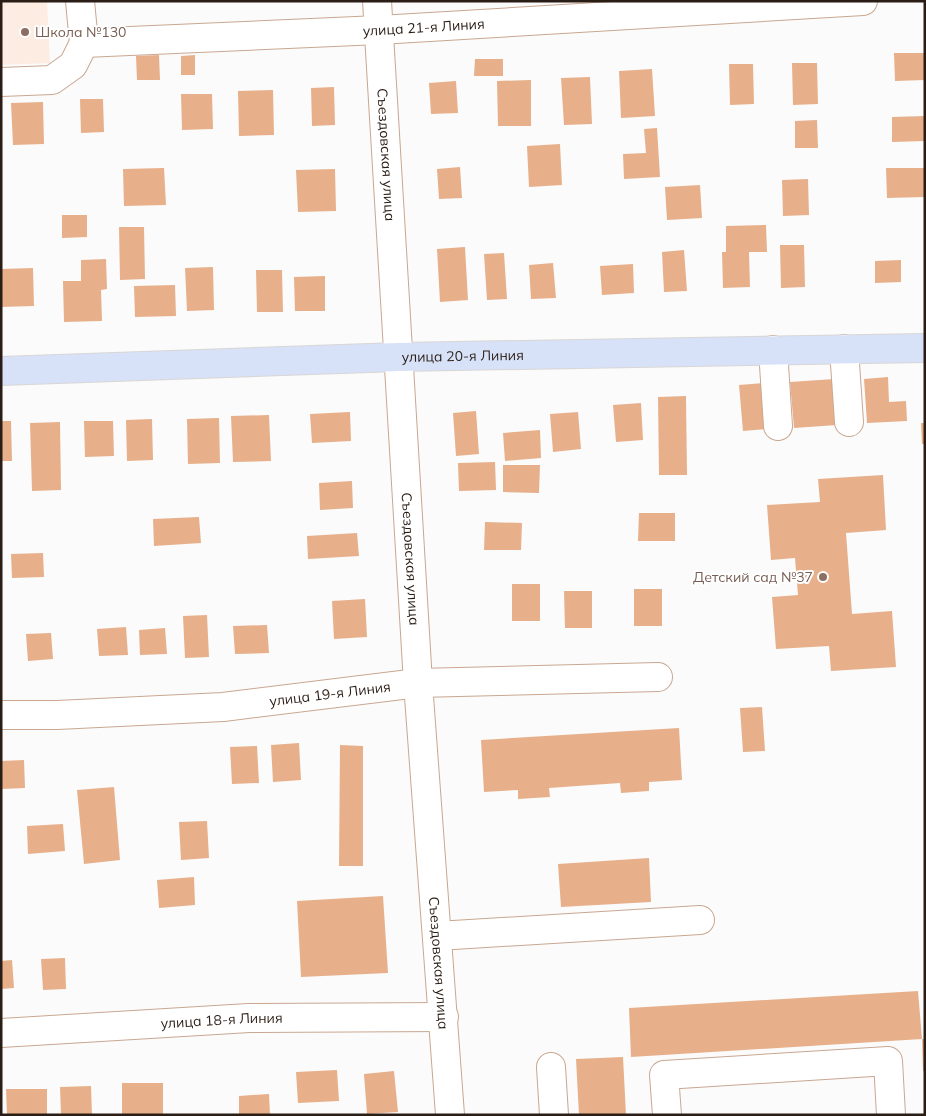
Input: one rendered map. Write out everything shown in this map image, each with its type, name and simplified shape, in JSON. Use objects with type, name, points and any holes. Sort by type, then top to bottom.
[{"type":"main road","name":"улица 20-я Линия","points":[[1,371],[399,357],[925,348]]},
{"type":"street","points":[[1,82],[52,80],[73,64],[84,43],[80,1]]},
{"type":"street","name":"Съездовская улица","points":[[377,1],[418,684],[450,1115]]},
{"type":"street","name":"улица 21-я Линия","points":[[84,43],[379,30],[674,7],[863,1]]},
{"type":"street","points":[[844,349],[849,422]]},
{"type":"street","points":[[773,350],[778,426]]},
{"type":"street","name":"улица 19-я Линия","points":[[1,715],[57,715],[223,707],[418,684],[658,677]]},
{"type":"street","points":[[437,936],[700,920]]},
{"type":"street","name":"улица 18-я Линия","points":[[1,1033],[249,1018],[444,1016]]},
{"type":"street","points":[[667,1115],[664,1075],[888,1061],[891,1115]]},
{"type":"street","points":[[551,1067],[554,1115]]},
{"type":"shaded area","name":"Школа №130","points":[[1,1],[47,1],[50,63],[1,65]]},
{"type":"building","points":[[894,53],[925,53],[925,80],[895,81]]},
{"type":"building","points":[[159,55],[160,80],[137,80],[136,56]]},
{"type":"building","points":[[195,55],[195,75],[181,75],[181,56]]},
{"type":"building","points":[[475,59],[503,59],[503,76],[474,76]]},
{"type":"building","points":[[792,63],[817,63],[818,104],[793,105]]},
{"type":"building","points":[[729,64],[753,64],[754,104],[730,105]]},
{"type":"building","points":[[652,69],[655,116],[621,118],[619,71]]},
{"type":"building","points":[[590,77],[592,124],[564,125],[561,78]]},
{"type":"building","points":[[531,80],[531,126],[498,126],[497,81]]},
{"type":"building","points":[[456,81],[458,113],[431,114],[429,83]]},
{"type":"building","points":[[334,87],[335,125],[312,126],[311,88]]},
{"type":"building","points":[[273,90],[274,135],[239,136],[238,91]]},
{"type":"building","points":[[181,94],[212,94],[213,129],[182,130]]},
{"type":"building","points":[[80,99],[103,99],[104,132],[81,133]]},
{"type":"building","points":[[43,102],[44,144],[13,145],[11,103]]},
{"type":"building","points":[[925,116],[925,141],[892,142],[892,117]]},
{"type":"building","points":[[817,120],[818,148],[795,148],[795,121]]},
{"type":"building","points":[[657,128],[660,177],[624,179],[623,154],[646,153],[644,129]]},
{"type":"building","points":[[560,144],[562,185],[529,187],[527,146]]},
{"type":"building","points":[[460,167],[462,198],[439,199],[437,169]]},
{"type":"building","points":[[164,168],[166,205],[124,206],[123,169]]},
{"type":"building","points":[[886,168],[925,168],[925,197],[887,198]]},
{"type":"building","points":[[335,169],[336,211],[298,212],[296,170]]},
{"type":"building","points":[[808,179],[809,215],[783,216],[782,180]]},
{"type":"building","points":[[700,185],[702,218],[667,220],[665,187]]},
{"type":"building","points":[[62,215],[87,215],[87,237],[62,238]]},
{"type":"building","points":[[766,225],[767,252],[749,252],[750,287],[723,288],[722,252],[726,252],[726,226]]},
{"type":"building","points":[[119,227],[144,227],[145,279],[120,280]]},
{"type":"building","points":[[780,245],[804,245],[805,287],[781,288]]},
{"type":"building","points":[[465,247],[468,300],[440,302],[437,249]]},
{"type":"building","points":[[684,250],[687,291],[664,292],[662,252]]},
{"type":"building","points":[[504,253],[507,299],[487,300],[484,254]]},
{"type":"building","points":[[106,259],[107,289],[101,290],[102,321],[64,322],[63,281],[81,281],[81,260]]},
{"type":"building","points":[[901,260],[901,282],[875,283],[875,261]]},
{"type":"building","points":[[553,263],[556,298],[531,299],[529,265]]},
{"type":"building","points":[[633,264],[634,293],[602,295],[600,266]]},
{"type":"building","points":[[213,267],[214,310],[187,311],[185,268]]},
{"type":"building","points":[[33,268],[34,306],[1,307],[1,269]]},
{"type":"building","points":[[256,270],[282,270],[283,312],[257,312]]},
{"type":"building","points":[[325,276],[325,311],[295,311],[294,277]]},
{"type":"building","points":[[175,285],[176,316],[135,317],[134,286]]},
{"type":"building","points":[[888,377],[889,402],[906,401],[907,421],[867,423],[864,379]]},
{"type":"building","points":[[834,379],[837,425],[794,428],[790,382]]},
{"type":"building","points":[[764,383],[768,429],[743,431],[739,385]]},
{"type":"building","points":[[686,396],[687,475],[659,475],[658,397]]},
{"type":"building","points":[[641,403],[643,440],[616,442],[613,405]]},
{"type":"building","points":[[476,411],[479,454],[456,456],[453,413]]},
{"type":"building","points":[[350,412],[351,441],[312,443],[310,414]]},
{"type":"building","points":[[578,412],[581,449],[553,452],[550,414]]},
{"type":"building","points":[[269,415],[271,461],[233,462],[231,416]]},
{"type":"building","points":[[219,418],[220,463],[188,464],[187,419]]},
{"type":"building","points":[[152,419],[153,460],[127,461],[126,420]]},
{"type":"building","points":[[1,421],[11,421],[12,461],[1,461]]},
{"type":"building","points":[[84,421],[113,421],[114,456],[85,457]]},
{"type":"building","points":[[60,422],[61,490],[32,491],[30,423]]},
{"type":"building","points":[[921,423],[925,423],[925,444],[922,444]]},
{"type":"building","points":[[540,430],[541,458],[505,461],[503,433]]},
{"type":"building","points":[[495,462],[496,490],[459,491],[458,463]]},
{"type":"building","points":[[503,465],[540,465],[539,493],[503,492]]},
{"type":"building","name":"Детский сад №37","points":[[883,475],[886,530],[846,533],[852,614],[892,611],[896,667],[831,671],[829,646],[776,649],[772,597],[798,595],[795,558],[771,560],[767,505],[820,502],[818,479]]},
{"type":"building","points":[[352,481],[353,508],[320,510],[319,483]]},
{"type":"building","points":[[639,513],[675,513],[675,541],[638,541]]},
{"type":"building","points":[[199,517],[201,543],[154,546],[153,519]]},
{"type":"building","points":[[485,522],[522,523],[521,550],[484,550]]},
{"type":"building","points":[[357,533],[359,556],[308,559],[307,536]]},
{"type":"building","points":[[43,553],[44,577],[12,578],[11,554]]},
{"type":"building","points":[[512,584],[540,584],[540,621],[512,621]]},
{"type":"building","points":[[634,589],[662,589],[662,626],[634,626]]},
{"type":"building","points":[[564,591],[592,591],[592,628],[565,628]]},
{"type":"building","points":[[365,599],[367,637],[334,639],[332,601]]},
{"type":"building","points":[[207,615],[209,657],[185,658],[183,616]]},
{"type":"building","points":[[267,625],[269,653],[235,654],[233,626]]},
{"type":"building","points":[[126,627],[128,655],[99,656],[97,629]]},
{"type":"building","points":[[165,628],[167,654],[140,655],[139,630]]},
{"type":"building","points":[[51,633],[53,659],[28,661],[26,634]]},
{"type":"building","points":[[762,707],[765,751],[743,752],[740,708]]},
{"type":"building","points":[[679,728],[682,780],[649,782],[649,791],[621,793],[620,783],[549,788],[550,797],[518,799],[518,790],[484,792],[481,740]]},
{"type":"building","points":[[299,743],[301,780],[273,782],[271,745]]},
{"type":"building","points":[[340,745],[363,746],[363,866],[339,866]]},
{"type":"building","points":[[257,746],[259,783],[232,784],[230,747]]},
{"type":"building","points":[[24,760],[25,788],[1,789],[1,761]]},
{"type":"building","points":[[114,787],[120,860],[84,864],[77,790]]},
{"type":"building","points":[[207,821],[209,858],[181,860],[179,822]]},
{"type":"building","points":[[63,824],[65,851],[28,854],[27,826]]},
{"type":"building","points":[[649,858],[651,902],[561,907],[558,864]]},
{"type":"building","points":[[194,877],[195,905],[159,908],[157,880]]},
{"type":"building","points":[[383,896],[388,973],[301,977],[297,901]]},
{"type":"building","points":[[65,958],[66,989],[43,990],[41,959]]},
{"type":"building","points":[[12,960],[14,988],[1,989],[1,961]]},
{"type":"building","points":[[918,991],[922,1039],[631,1057],[629,1008]]},
{"type":"building","points":[[922,1039],[925,1039],[925,1071],[923,1071]]},
{"type":"building","points":[[623,1057],[626,1115],[579,1115],[576,1059]]},
{"type":"building","points":[[337,1070],[339,1101],[298,1103],[296,1072]]},
{"type":"building","points":[[394,1071],[398,1112],[367,1114],[364,1074]]},
{"type":"building","points":[[122,1083],[163,1083],[163,1114],[122,1114]]},
{"type":"building","points":[[91,1086],[92,1115],[61,1115],[60,1087]]},
{"type":"building","points":[[6,1089],[47,1089],[47,1115],[7,1115]]},
{"type":"building","points":[[269,1094],[270,1115],[239,1115],[239,1096]]},
{"type":"place","name":"Школа №130","points":[[25,32]]},
{"type":"place","name":"Детский сад №37","points":[[823,577]]}]
